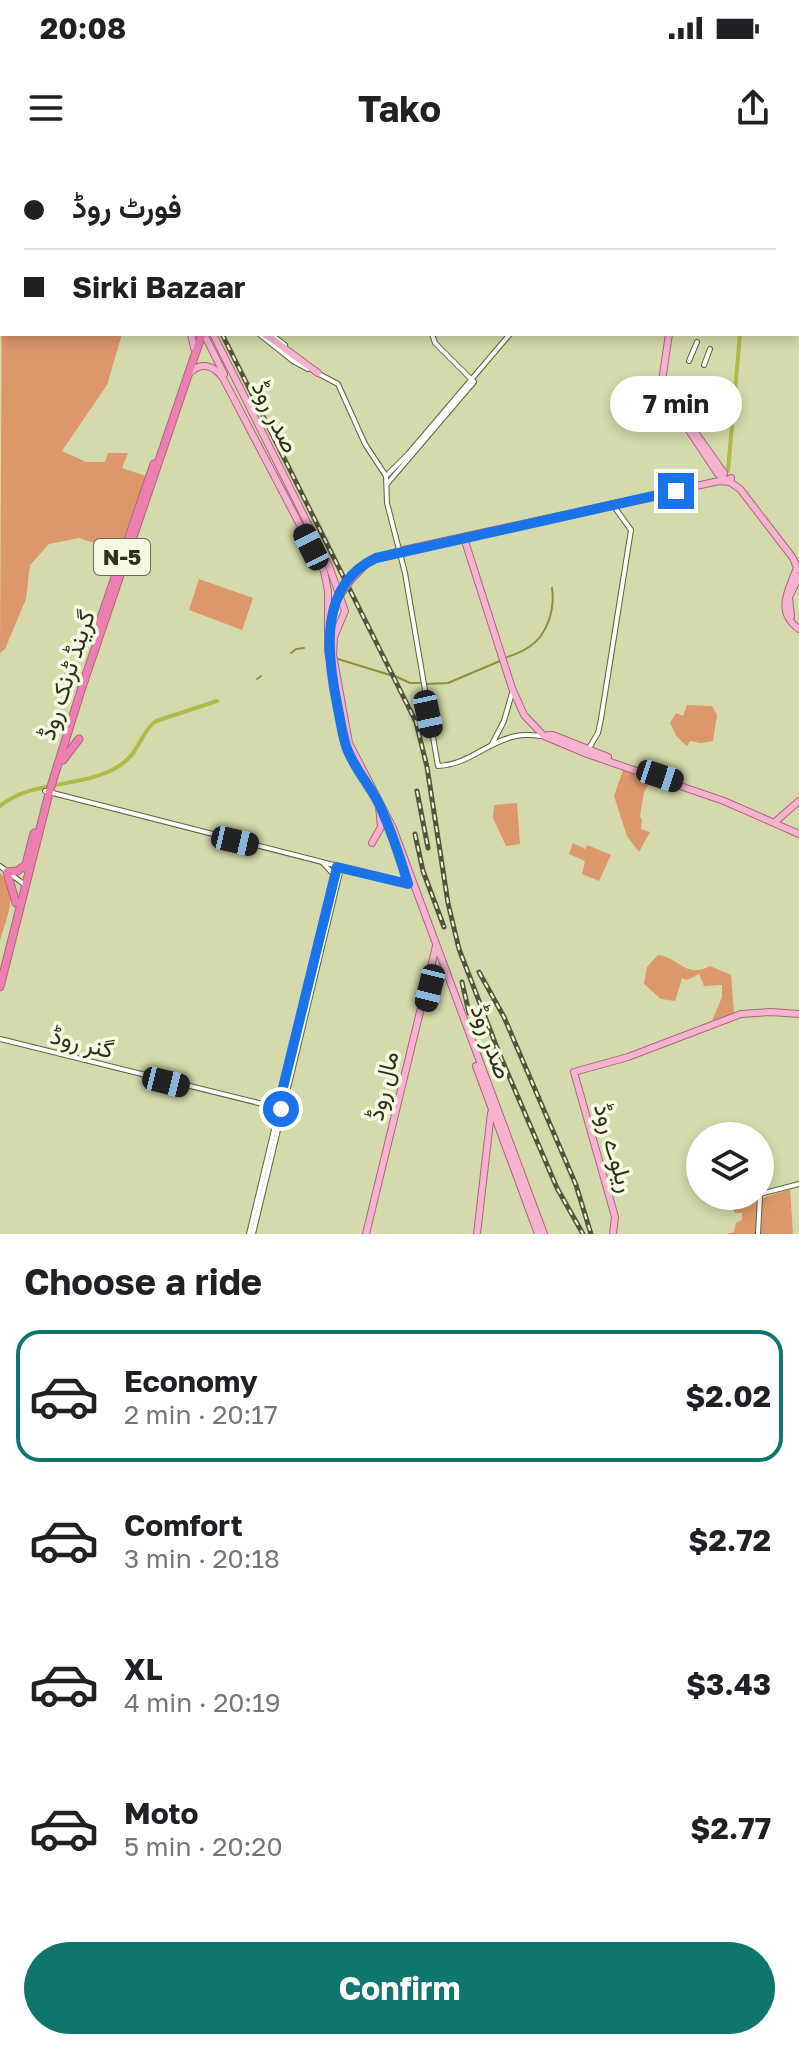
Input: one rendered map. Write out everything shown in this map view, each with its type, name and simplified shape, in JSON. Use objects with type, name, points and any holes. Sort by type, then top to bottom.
[{"type":"highway","name":"گرینڈ ٹرنک روڈ","points":[[0,967],[50,785],[194,348],[203,336]]},
{"type":"highway","name":"گرینڈ ٹرنک روڈ","points":[[161,450],[204,336]]},
{"type":"highway","points":[[50,785],[79,739]]},
{"type":"highway","name":"گرینڈ ٹرنک روڈ","points":[[0,987],[50,785]]},
{"type":"highway","points":[[16,903],[4,871],[17,871],[26,865]]},
{"type":"main road","points":[[191,336],[194,348]]},
{"type":"main road","points":[[206,336],[257,422]]},
{"type":"main road","points":[[206,336],[319,555],[323,570]]},
{"type":"main road","name":"صدر روڈ","points":[[206,336],[257,422],[329,566],[342,599],[344,614],[331,644],[346,745],[379,806],[437,952]]},
{"type":"main road","points":[[265,336],[318,373]]},
{"type":"main road","points":[[671,336],[663,388],[721,474],[749,497],[799,560]]},
{"type":"main road","name":"صدر روڈ","points":[[189,374],[195,368],[207,366],[218,370],[323,570],[328,591],[334,668],[349,743],[393,828],[491,1105],[541,1234]]},
{"type":"main road","points":[[331,644],[337,600],[350,581],[372,560],[399,551],[730,480]]},
{"type":"main road","points":[[749,497],[797,568],[787,597],[787,617],[799,627]]},
{"type":"main road","points":[[464,538],[512,692],[524,715],[544,736],[553,735],[588,752],[720,797],[799,834]]},
{"type":"main road","points":[[787,597],[799,577]]},
{"type":"main road","points":[[776,823],[799,803]]},
{"type":"main road","points":[[372,843],[381,827],[379,806]]},
{"type":"main road","name":"مال روڈ","points":[[368,1234],[437,952]]},
{"type":"main road","name":"ریلوے روڈ","points":[[613,1234],[615,1217],[574,1072],[628,1057],[741,1014],[799,1014]]},
{"type":"main road","points":[[476,1234],[491,1105]]},
{"type":"street","points":[[264,336],[293,361],[338,384],[365,444],[386,476],[387,503],[407,585],[438,766],[467,761],[515,736],[544,736]]},
{"type":"street","points":[[273,336],[318,373]]},
{"type":"street","points":[[433,336],[435,343],[472,381]]},
{"type":"street","points":[[387,484],[508,336]]},
{"type":"street","points":[[689,361],[697,342]]},
{"type":"street","points":[[704,365],[710,349]]},
{"type":"street","points":[[386,476],[430,430]]},
{"type":"street","points":[[588,752],[601,719],[631,530],[613,505]]},
{"type":"street","points":[[491,746],[504,721],[512,692]]},
{"type":"street","points":[[50,785],[408,884]]},
{"type":"street","points":[[322,862],[336,878]]},
{"type":"street","points":[[251,1234],[339,867]]},
{"type":"street","points":[[336,878],[350,870]]},
{"type":"street","points":[[4,871],[23,886]]},
{"type":"street","name":"گنر روڈ","points":[[0,1040],[280,1109]]},
{"type":"street","points":[[774,1191],[799,1184]]},
{"type":"street","points":[[758,1234],[759,1210]]},
{"type":"shaded area","points":[[2,336],[121,336],[107,385],[62,451],[86,462],[105,462],[108,453],[128,453],[122,468],[146,476],[119,551],[79,538],[49,544],[30,565],[26,599],[5,649],[0,653]]},
{"type":"shaded area","points":[[199,579],[253,598],[242,630],[189,610]]},
{"type":"shaded area","points":[[687,705],[712,706],[717,715],[713,741],[690,741],[687,746],[677,737],[670,723],[676,713],[683,716]]},
{"type":"shaded area","points":[[623,770],[651,780],[644,792],[640,817],[641,829],[650,832],[639,852],[627,836],[614,796]]},
{"type":"shaded area","points":[[517,803],[520,844],[506,846],[493,818],[494,805]]},
{"type":"shaded area","points":[[573,843],[611,855],[599,881],[582,874],[585,861],[569,854]]},
{"type":"shaded area","points":[[0,873],[6,880],[10,897],[0,941]]},
{"type":"shaded area","points":[[658,955],[689,969],[710,966],[731,975],[734,1013],[712,1021],[722,997],[722,985],[704,986],[699,974],[687,980],[682,978],[675,1001],[661,999],[644,984],[647,967]]},
{"type":"shaded area","points":[[790,1189],[793,1234],[726,1234],[734,1232],[736,1223],[742,1220],[742,1213],[733,1210],[774,1210],[774,1194]]},
{"type":"waterway","points":[[728,471],[740,336]]},
{"type":"waterway","points":[[505,658],[526,649],[541,636],[551,612],[552,588]]},
{"type":"waterway","points":[[291,653],[304,648]]},
{"type":"waterway","points":[[338,659],[390,675]]},
{"type":"waterway","points":[[427,684],[448,683],[500,661]]},
{"type":"waterway","points":[[257,679],[261,676]]},
{"type":"waterway","points":[[395,676],[410,683],[420,683]]},
{"type":"waterway","points":[[0,806],[26,792],[84,780],[112,770],[129,758],[156,721],[217,701]]},
{"type":"railway","points":[[223,336],[416,722],[427,767],[448,903],[459,949],[499,1053],[557,1188],[583,1234]]},
{"type":"railway","points":[[417,791],[428,848]]},
{"type":"railway","points":[[415,834],[423,871],[444,927]]},
{"type":"railway","points":[[479,972],[504,1017],[576,1185],[591,1234]]},
{"type":"railway","points":[[462,982],[469,1013]]},
{"type":"route","points":[[281,1109],[278,1108],[337,867],[408,884],[379,806],[349,754],[344,737],[328,645],[332,617],[341,592],[368,562],[399,551],[676,491]]}]
